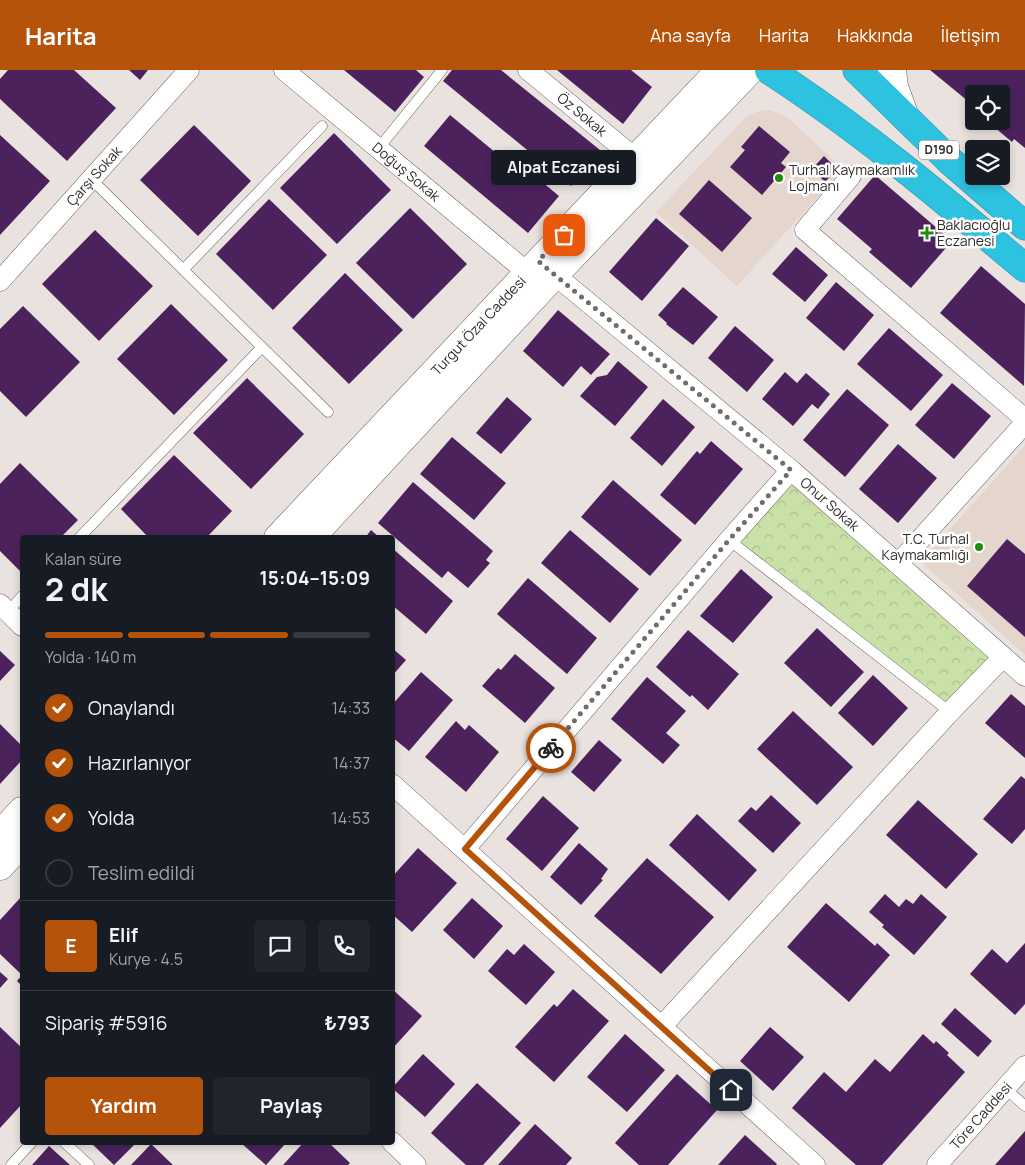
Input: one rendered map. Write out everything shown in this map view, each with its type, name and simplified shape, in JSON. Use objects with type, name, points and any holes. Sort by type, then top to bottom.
[{"type":"highway","name":"D190","points":[[769,70],[868,139],[1025,268]]},
{"type":"highway","name":"D190","points":[[856,70],[949,160],[1025,226]]},
{"type":"street","name":"Çarşı Sokak","points":[[0,281],[190,70]]},
{"type":"street","name":"Doğuş Sokak","points":[[284,70],[378,149],[540,270]]},
{"type":"street","name":"Öz Sokak","points":[[528,70],[636,159]]},
{"type":"street","name":"Turgut Özal Caddesi","points":[[313,535],[636,159],[720,70]]},
{"type":"street","name":"Turgut Özal Caddesi","points":[[281,535],[540,270],[750,70]]},
{"type":"street","points":[[892,70],[894,87],[906,117]]},
{"type":"street","points":[[851,176],[805,230],[1025,419]]},
{"type":"street","name":"Onur Sokak","points":[[540,270],[791,470],[1025,676]]},
{"type":"street","points":[[898,564],[1025,423]]},
{"type":"street","points":[[465,849],[791,470]]},
{"type":"street","points":[[4,608],[20,624]]},
{"type":"street","points":[[661,1027],[950,712],[1003,657]]},
{"type":"street","points":[[395,787],[815,1165]]},
{"type":"street","points":[[0,836],[20,814]]},
{"type":"street","points":[[0,866],[20,844]]},
{"type":"street","name":"Töre Caddesi","points":[[937,1165],[1025,1066]]},
{"type":"street","points":[[395,1145],[416,1165]]},
{"type":"lane","points":[[378,149],[442,70]]},
{"type":"lane","points":[[183,270],[322,126]]},
{"type":"lane","points":[[91,179],[328,412]]},
{"type":"lane","points":[[82,535],[262,347]]},
{"type":"lane","points":[[729,540],[950,712]]},
{"type":"lane","points":[[4,608],[20,597]]},
{"type":"lane","points":[[1005,1088],[1025,1106]]},
{"type":"lane","points":[[11,1165],[29,1145]]},
{"type":"lane","points":[[67,1145],[89,1165]]},
{"type":"shaded area","points":[[769,110],[787,117],[843,169],[737,286],[656,212],[743,120],[751,114]]},
{"type":"shaded area","name":"T.C. Turhal Kaymakamlığı","points":[[1025,445],[1025,655],[921,562]]},
{"type":"green space","points":[[791,470],[1003,657],[950,712],[729,540]]},
{"type":"building","points":[[8,70],[74,70],[116,108],[67,161],[0,99],[0,79]]},
{"type":"building","points":[[129,70],[148,70],[140,80]]},
{"type":"building","points":[[344,70],[416,70],[424,77],[395,112]]},
{"type":"building","points":[[452,70],[501,70],[600,150],[571,186],[443,81]]},
{"type":"building","points":[[557,70],[631,70],[652,87],[623,124]]},
{"type":"building","points":[[930,70],[1025,70],[1025,148],[1014,139],[1012,142],[998,130],[1010,130],[1010,85],[965,85],[965,99]]},
{"type":"building","points":[[450,115],[507,162],[511,156],[559,196],[528,233],[424,146]]},
{"type":"building","points":[[194,125],[251,181],[198,236],[140,180]]},
{"type":"building","name":"Turhal Kaymakamlık Lojmanı","points":[[759,126],[790,152],[781,163],[786,167],[762,195],[730,167],[745,150],[741,147]]},
{"type":"building","points":[[334,133],[391,190],[337,244],[280,188]]},
{"type":"building","points":[[0,135],[50,181],[0,235]]},
{"type":"building","points":[[824,156],[837,169],[825,182],[812,169]]},
{"type":"building","points":[[875,175],[952,241],[911,288],[869,252],[872,249],[837,219]]},
{"type":"building","points":[[709,180],[752,218],[722,252],[679,214]]},
{"type":"building","points":[[269,199],[327,255],[273,310],[216,254]]},
{"type":"building","points":[[410,208],[467,264],[413,319],[356,263]]},
{"type":"building","points":[[656,218],[689,246],[642,301],[609,272]]},
{"type":"building","points":[[95,230],[153,286],[99,341],[42,284]]},
{"type":"building","points":[[796,247],[828,275],[805,302],[772,274]]},
{"type":"building","points":[[981,266],[1025,304],[1024,386],[940,313]]},
{"type":"building","points":[[345,273],[403,330],[349,384],[292,328]]},
{"type":"building","points":[[836,282],[874,315],[844,351],[806,318]]},
{"type":"building","points":[[683,287],[718,317],[693,345],[666,324],[658,315]]},
{"type":"building","points":[[171,304],[228,360],[174,415],[117,359]]},
{"type":"building","points":[[23,306],[80,362],[26,417],[0,391],[0,329]]},
{"type":"building","points":[[558,310],[610,354],[591,375],[581,366],[563,387],[523,351]]},
{"type":"building","points":[[735,326],[774,360],[747,392],[708,358]]},
{"type":"building","points":[[889,328],[943,375],[911,411],[857,364]]},
{"type":"building","points":[[618,361],[648,387],[615,426],[580,396],[597,377],[607,375]]},
{"type":"building","points":[[785,372],[797,383],[806,373],[830,394],[818,409],[812,404],[793,426],[762,399]]},
{"type":"building","points":[[247,378],[304,434],[251,489],[193,433]]},
{"type":"building","points":[[952,383],[991,416],[954,459],[915,425]]},
{"type":"building","points":[[847,389],[889,425],[845,477],[803,440]]},
{"type":"building","points":[[507,397],[532,419],[501,454],[476,433]]},
{"type":"building","points":[[663,399],[695,427],[662,466],[630,438]]},
{"type":"building","points":[[452,437],[506,483],[474,520],[420,474]]},
{"type":"building","points":[[711,441],[743,469],[695,525],[660,495],[697,451],[700,454]]},
{"type":"building","points":[[898,444],[937,478],[898,523],[859,489]]},
{"type":"building","points":[[174,455],[232,511],[209,535],[146,535],[121,509]]},
{"type":"building","points":[[20,463],[78,520],[63,535],[20,535],[20,571],[0,551],[0,484]]},
{"type":"building","points":[[613,480],[682,540],[650,576],[581,517]]},
{"type":"building","points":[[413,482],[493,551],[486,560],[490,563],[468,588],[448,571],[442,578],[395,538],[395,535],[392,535],[378,523]]},
{"type":"building","points":[[371,530],[377,535],[367,535]]},
{"type":"building","points":[[570,530],[639,589],[610,623],[541,563]]},
{"type":"building","name":"T.C. Turhal Kaymakamlığı","points":[[1007,539],[1025,554],[1025,637],[967,586]]},
{"type":"building","points":[[395,551],[453,601],[426,634],[395,608]]},
{"type":"building","points":[[741,569],[773,597],[733,643],[700,616]]},
{"type":"building","points":[[528,578],[597,638],[567,674],[497,614]]},
{"type":"building","points":[[817,628],[864,672],[831,707],[784,663]]},
{"type":"building","points":[[688,630],[739,674],[708,710],[656,667]]},
{"type":"building","points":[[0,651],[15,665],[0,681]]},
{"type":"building","points":[[395,651],[406,660],[395,673]]},
{"type":"building","points":[[515,654],[555,688],[525,723],[482,686],[498,668],[501,670]]},
{"type":"building","points":[[421,672],[453,700],[409,751],[395,739],[395,702]]},
{"type":"building","points":[[873,675],[908,708],[873,746],[838,713]]},
{"type":"building","points":[[647,677],[686,711],[666,733],[680,745],[663,764],[611,719]]},
{"type":"building","points":[[1011,694],[1025,706],[1025,758],[985,723]]},
{"type":"building","points":[[793,711],[853,767],[817,805],[757,749]]},
{"type":"building","points":[[456,721],[465,730],[469,725],[499,752],[466,792],[425,757]]},
{"type":"building","points":[[0,724],[20,744],[20,762],[0,784]]},
{"type":"building","points":[[599,740],[622,760],[594,792],[571,772]]},
{"type":"building","points":[[1021,776],[1025,779],[1025,829],[1012,844],[983,819]]},
{"type":"building","points":[[771,795],[801,823],[773,853],[738,821],[751,807],[756,811]]},
{"type":"building","points":[[543,796],[579,828],[542,871],[506,839]]},
{"type":"building","points":[[918,800],[978,854],[946,889],[886,835]]},
{"type":"building","points":[[697,814],[757,870],[729,901],[669,845]]},
{"type":"building","points":[[579,843],[608,869],[601,879],[603,880],[581,905],[550,877]]},
{"type":"building","points":[[418,848],[457,883],[412,932],[395,917],[395,874]]},
{"type":"building","points":[[647,858],[714,917],[661,974],[594,916]]},
{"type":"building","points":[[885,894],[899,907],[906,899],[913,904],[921,894],[947,917],[914,955],[882,927],[884,925],[869,912]]},
{"type":"building","points":[[20,898],[20,973],[0,954],[0,920]]},
{"type":"building","points":[[472,898],[503,926],[474,959],[443,930]]},
{"type":"building","points":[[826,903],[875,946],[877,943],[890,955],[849,1002],[787,947]]},
{"type":"building","points":[[1025,943],[1025,1004],[1015,1015],[970,974],[992,949],[1007,963]]},
{"type":"building","points":[[524,944],[555,972],[526,1005],[488,971],[507,949],[514,955]]},
{"type":"building","points":[[0,972],[8,979],[0,988]]},
{"type":"building","points":[[573,989],[609,1021],[554,1082],[515,1047],[554,1004],[557,1007]]},
{"type":"building","points":[[395,992],[422,1016],[395,1046]]},
{"type":"building","points":[[955,1008],[992,1041],[978,1057],[941,1024]]},
{"type":"building","points":[[0,1027],[20,1046],[20,1106],[0,1128]]},
{"type":"building","points":[[770,1027],[804,1057],[773,1091],[740,1061]]},
{"type":"building","points":[[625,1034],[665,1070],[627,1112],[587,1077]]},
{"type":"building","points":[[923,1034],[934,1044],[936,1041],[949,1053],[947,1055],[965,1072],[882,1165],[856,1165],[792,1108],[824,1072],[846,1092],[875,1059],[890,1072]]},
{"type":"building","points":[[423,1054],[455,1084],[425,1117],[395,1091],[395,1085]]},
{"type":"building","points":[[677,1074],[717,1110],[668,1165],[639,1165],[615,1143]]},
{"type":"building","points":[[477,1083],[521,1123],[483,1165],[466,1165],[431,1133]]},
{"type":"building","points":[[535,1124],[572,1158],[566,1165],[498,1165]]},
{"type":"building","points":[[1025,1131],[1025,1165],[995,1165]]},
{"type":"building","points":[[745,1135],[777,1164],[718,1165]]},
{"type":"building","points":[[93,1145],[134,1145],[114,1165]]},
{"type":"building","points":[[152,1145],[173,1165],[131,1165]]},
{"type":"building","points":[[243,1145],[284,1145],[266,1165]]},
{"type":"building","points":[[301,1145],[331,1145],[350,1163],[348,1165],[283,1165]]},
{"type":"building","points":[[49,1146],[70,1165],[32,1165]]},
{"type":"way so far","points":[[551,748],[791,470],[538,261],[564,235]]},
{"type":"place","name":"Turhal Kaymakamlık Lojmanı","points":[[779,178]]},
{"type":"place","name":"Baklacıoğlu Eczanesi","points":[[927,233]]},
{"type":"place","name":"Alpat Eczanesi","points":[[564,235]]},
{"type":"place","name":"T.C. Turhal Kaymakamlığı","points":[[979,547]]},
{"type":"route","points":[[551,748],[465,849],[731,1090]]}]
